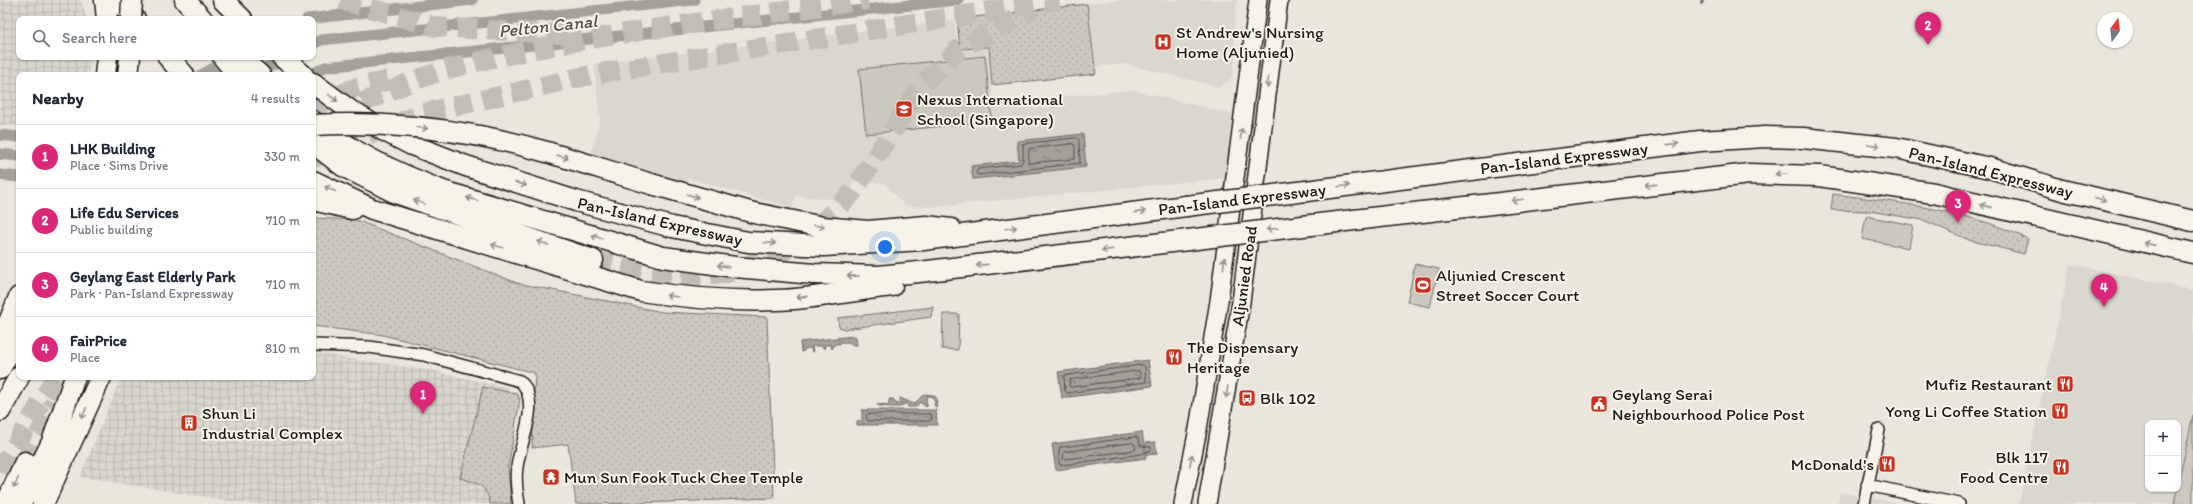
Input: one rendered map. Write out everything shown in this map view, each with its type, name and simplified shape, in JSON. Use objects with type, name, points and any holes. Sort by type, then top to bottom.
[{"type":"highway","points":[[105,0],[107,16]]},
{"type":"highway","points":[[118,0],[132,16]]},
{"type":"highway","points":[[131,16],[132,0]]},
{"type":"highway","points":[[185,0],[199,16]]},
{"type":"highway","points":[[223,0],[239,16]]},
{"type":"highway","points":[[234,0],[244,16]]},
{"type":"highway","points":[[105,72],[107,60]]},
{"type":"highway","points":[[128,72],[130,60]]},
{"type":"highway","points":[[171,60],[181,72]]},
{"type":"highway","points":[[226,60],[236,72]]},
{"type":"highway","points":[[242,60],[256,72]]},
{"type":"highway","name":"Pan-Island Expressway","points":[[286,60],[300,72]]},
{"type":"highway","name":"Pan-Island Expressway","points":[[316,85],[351,111],[381,129],[445,158],[576,201],[672,227],[748,242],[824,246],[916,234],[926,226],[972,232],[1700,140],[1766,137],[1840,141],[1896,148],[1990,168],[2056,188],[2193,221]]},
{"type":"highway","name":"Pan-Island Expressway","points":[[316,123],[335,138],[412,179],[443,191],[663,257],[735,267],[834,275],[878,276],[919,272],[1555,195],[1749,174],[1820,176],[1934,193],[2191,253]]},
{"type":"highway","points":[[316,125],[377,124],[479,136],[528,147],[655,186],[754,213],[823,227],[916,234]]},
{"type":"highway","points":[[316,145],[343,166],[396,193],[593,260]]},
{"type":"highway","points":[[316,182],[372,209],[641,291],[687,298],[725,301],[779,300],[902,286],[919,272]]},
{"type":"highway","points":[[316,201],[361,212],[372,209]]},
{"type":"highway","points":[[0,333],[16,302]]},
{"type":"highway","points":[[0,344],[16,304]]},
{"type":"highway","points":[[0,369],[16,339]]},
{"type":"highway","points":[[0,411],[17,380]]},
{"type":"highway","points":[[6,504],[32,465],[52,442],[75,380]]},
{"type":"highway","points":[[43,504],[99,380]]},
{"type":"highway","points":[[21,504],[32,465]]},
{"type":"highway","points":[[28,504],[32,465]]},
{"type":"main road","name":"Aljunied Road","points":[[1183,504],[1198,429],[1219,301],[1258,0]]},
{"type":"main road","name":"Aljunied Road","points":[[1207,504],[1241,302],[1279,0]]},
{"type":"street","points":[[316,345],[369,347],[424,355],[520,381],[526,386],[530,403],[516,469],[519,504]]},
{"type":"street","points":[[1864,504],[1879,430]]},
{"type":"street","points":[[1867,488],[1926,504]]},
{"type":"street","points":[[1867,488],[1959,504]]},
{"type":"shaded area","points":[[0,0],[81,0],[86,16],[16,16],[16,60],[91,60],[89,72],[16,72],[16,126],[0,125]]},
{"type":"shaded area","name":"St Andrew's Nursing Home (Aljunied)","points":[[1122,0],[1237,0],[1233,37],[1236,47],[1232,78],[1219,87],[1125,64],[1096,67],[1087,4]]},
{"type":"shaded area","points":[[1087,4],[1096,74],[992,85],[989,47],[960,49],[957,19]]},
{"type":"shaded area","name":"Nexus International School (Singapore)","points":[[954,20],[958,50],[988,47],[993,103],[1133,90],[1232,114],[1226,178],[933,207],[905,206],[884,183],[853,181],[851,201],[796,196],[792,208],[688,178],[686,183],[590,157],[600,120],[594,64]]},
{"type":"shaded area","points":[[985,56],[992,121],[866,134],[859,69]]},
{"type":"shaded area","points":[[1833,194],[1907,204],[1957,214],[1981,221],[2028,239],[2024,254],[1969,240],[1923,220],[1869,211],[1831,210]]},
{"type":"shaded area","points":[[1866,216],[1913,225],[1909,248],[1862,239]]},
{"type":"shaded area","points":[[316,218],[356,220],[517,283],[662,312],[767,317],[774,498],[650,503],[576,504],[568,444],[532,448],[535,373],[383,335],[316,326]]},
{"type":"shaded area","name":"Aljunied Crescent Street Soccer Court","points":[[1415,264],[1439,269],[1430,307],[1407,302]]},
{"type":"shaded area","points":[[2070,264],[2193,290],[2193,415],[2181,472],[2181,420],[2145,420],[2145,492],[2176,492],[2174,504],[2019,504]]},
{"type":"shaded area","points":[[933,307],[931,317],[845,329],[839,327],[838,318]]},
{"type":"shaded area","points":[[943,314],[959,314],[958,350],[942,349]]},
{"type":"shaded area","points":[[316,353],[435,371],[508,388],[498,504],[249,504],[80,477],[120,380],[316,380]]},
{"type":"shaded area","points":[[483,387],[517,394],[520,399],[508,468],[511,504],[490,504],[486,492],[480,485],[460,478]]},
{"type":"shaded area","points":[[2193,415],[2193,504],[2174,504],[2177,492],[2181,492],[2181,471]]},
{"type":"shaded area","points":[[1840,492],[1900,504],[1837,504]]},
{"type":"water","points":[[1083,134],[1086,167],[973,179],[971,166],[1019,161],[1017,141]]},
{"type":"water","points":[[853,336],[856,337],[857,345],[851,345],[850,343],[835,344],[832,349],[831,345],[824,345],[825,349],[821,346],[812,346],[813,353],[810,348],[804,349],[804,351],[801,352],[800,342]]},
{"type":"water","points":[[1148,360],[1152,386],[1062,398],[1058,372]]},
{"type":"water","points":[[924,394],[933,395],[937,398],[936,407],[931,396],[927,396],[926,402],[928,405],[926,407],[920,402],[916,407],[908,407],[906,403],[900,407],[885,407],[877,405],[889,404],[889,399],[893,399],[897,404],[900,403],[900,398],[914,404]]},
{"type":"water","points":[[862,410],[936,410],[937,425],[857,425],[857,422],[862,421]]},
{"type":"water","points":[[1142,432],[1146,458],[1056,470],[1052,444]]},
{"type":"water","points":[[1155,442],[1157,454],[1147,455],[1145,443]]},
{"type":"waterway","name":"Pelton Canal","points":[[316,18],[472,0]]},
{"type":"waterway","name":"Pelton Canal","points":[[316,42],[321,40],[694,0]]},
{"type":"waterway","name":"Pelton Canal","points":[[316,72],[325,67],[958,0]]},
{"type":"waterway","name":"Pelton Canal","points":[[206,72],[228,60]]},
{"type":"waterway","name":"Pelton Canal","points":[[259,72],[282,60]]},
{"type":"waterway","name":"Pelton Canal","points":[[0,135],[16,137]]},
{"type":"waterway","name":"Pelton Canal","points":[[0,154],[16,156]]},
{"type":"waterway","name":"Pelton Canal","points":[[0,175],[16,177]]},
{"type":"tunnel","points":[[341,0],[436,27],[577,35]]},
{"type":"tunnel","points":[[335,115],[425,77],[456,67],[507,55],[660,28],[868,0]]},
{"type":"tunnel","points":[[316,157],[420,114],[595,74],[1059,0]]},
{"type":"tunnel","points":[[593,260],[674,277],[723,274],[777,255],[814,231],[852,193],[922,85],[959,49],[1034,9]]},
{"type":"tunnel","points":[[316,106],[357,87],[396,79]]},
{"type":"tunnel","points":[[0,472],[54,380]]},
{"type":"tunnel","points":[[25,462],[55,402]]},
{"type":"place","name":"St Andrew's Nursing Home (Aljunied)","points":[[1163,42]]},
{"type":"place","name":"Life Edu Services","points":[[1928,45]]},
{"type":"place","name":"Nexus International School (Singapore)","points":[[904,109]]},
{"type":"place","name":"Geylang East Elderly Park","points":[[1958,223]]},
{"type":"place","name":"Aljunied Crescent Street Soccer Court","points":[[1423,285]]},
{"type":"place","name":"FairPrice","points":[[2104,307]]},
{"type":"place","name":"The Dispensary Heritage","points":[[1174,357]]},
{"type":"place","name":"Mufiz Restaurant","points":[[2065,384]]},
{"type":"place","name":"Blk 102","points":[[1247,398]]},
{"type":"place","name":"Geylang Serai Neighbourhood Police Post","points":[[1599,404]]},
{"type":"place","name":"Yong Li Coffee Station","points":[[2060,411]]},
{"type":"place","name":"LHK Building","points":[[423,414]]},
{"type":"place","name":"Shun Li Industrial Complex","points":[[189,423]]},
{"type":"place","name":"McDonald's","points":[[1887,464]]},
{"type":"place","name":"Blk 117 Food Centre","points":[[2061,467]]},
{"type":"place","name":"Mun Sun Fook Tuck Chee Temple","points":[[551,477]]}]
